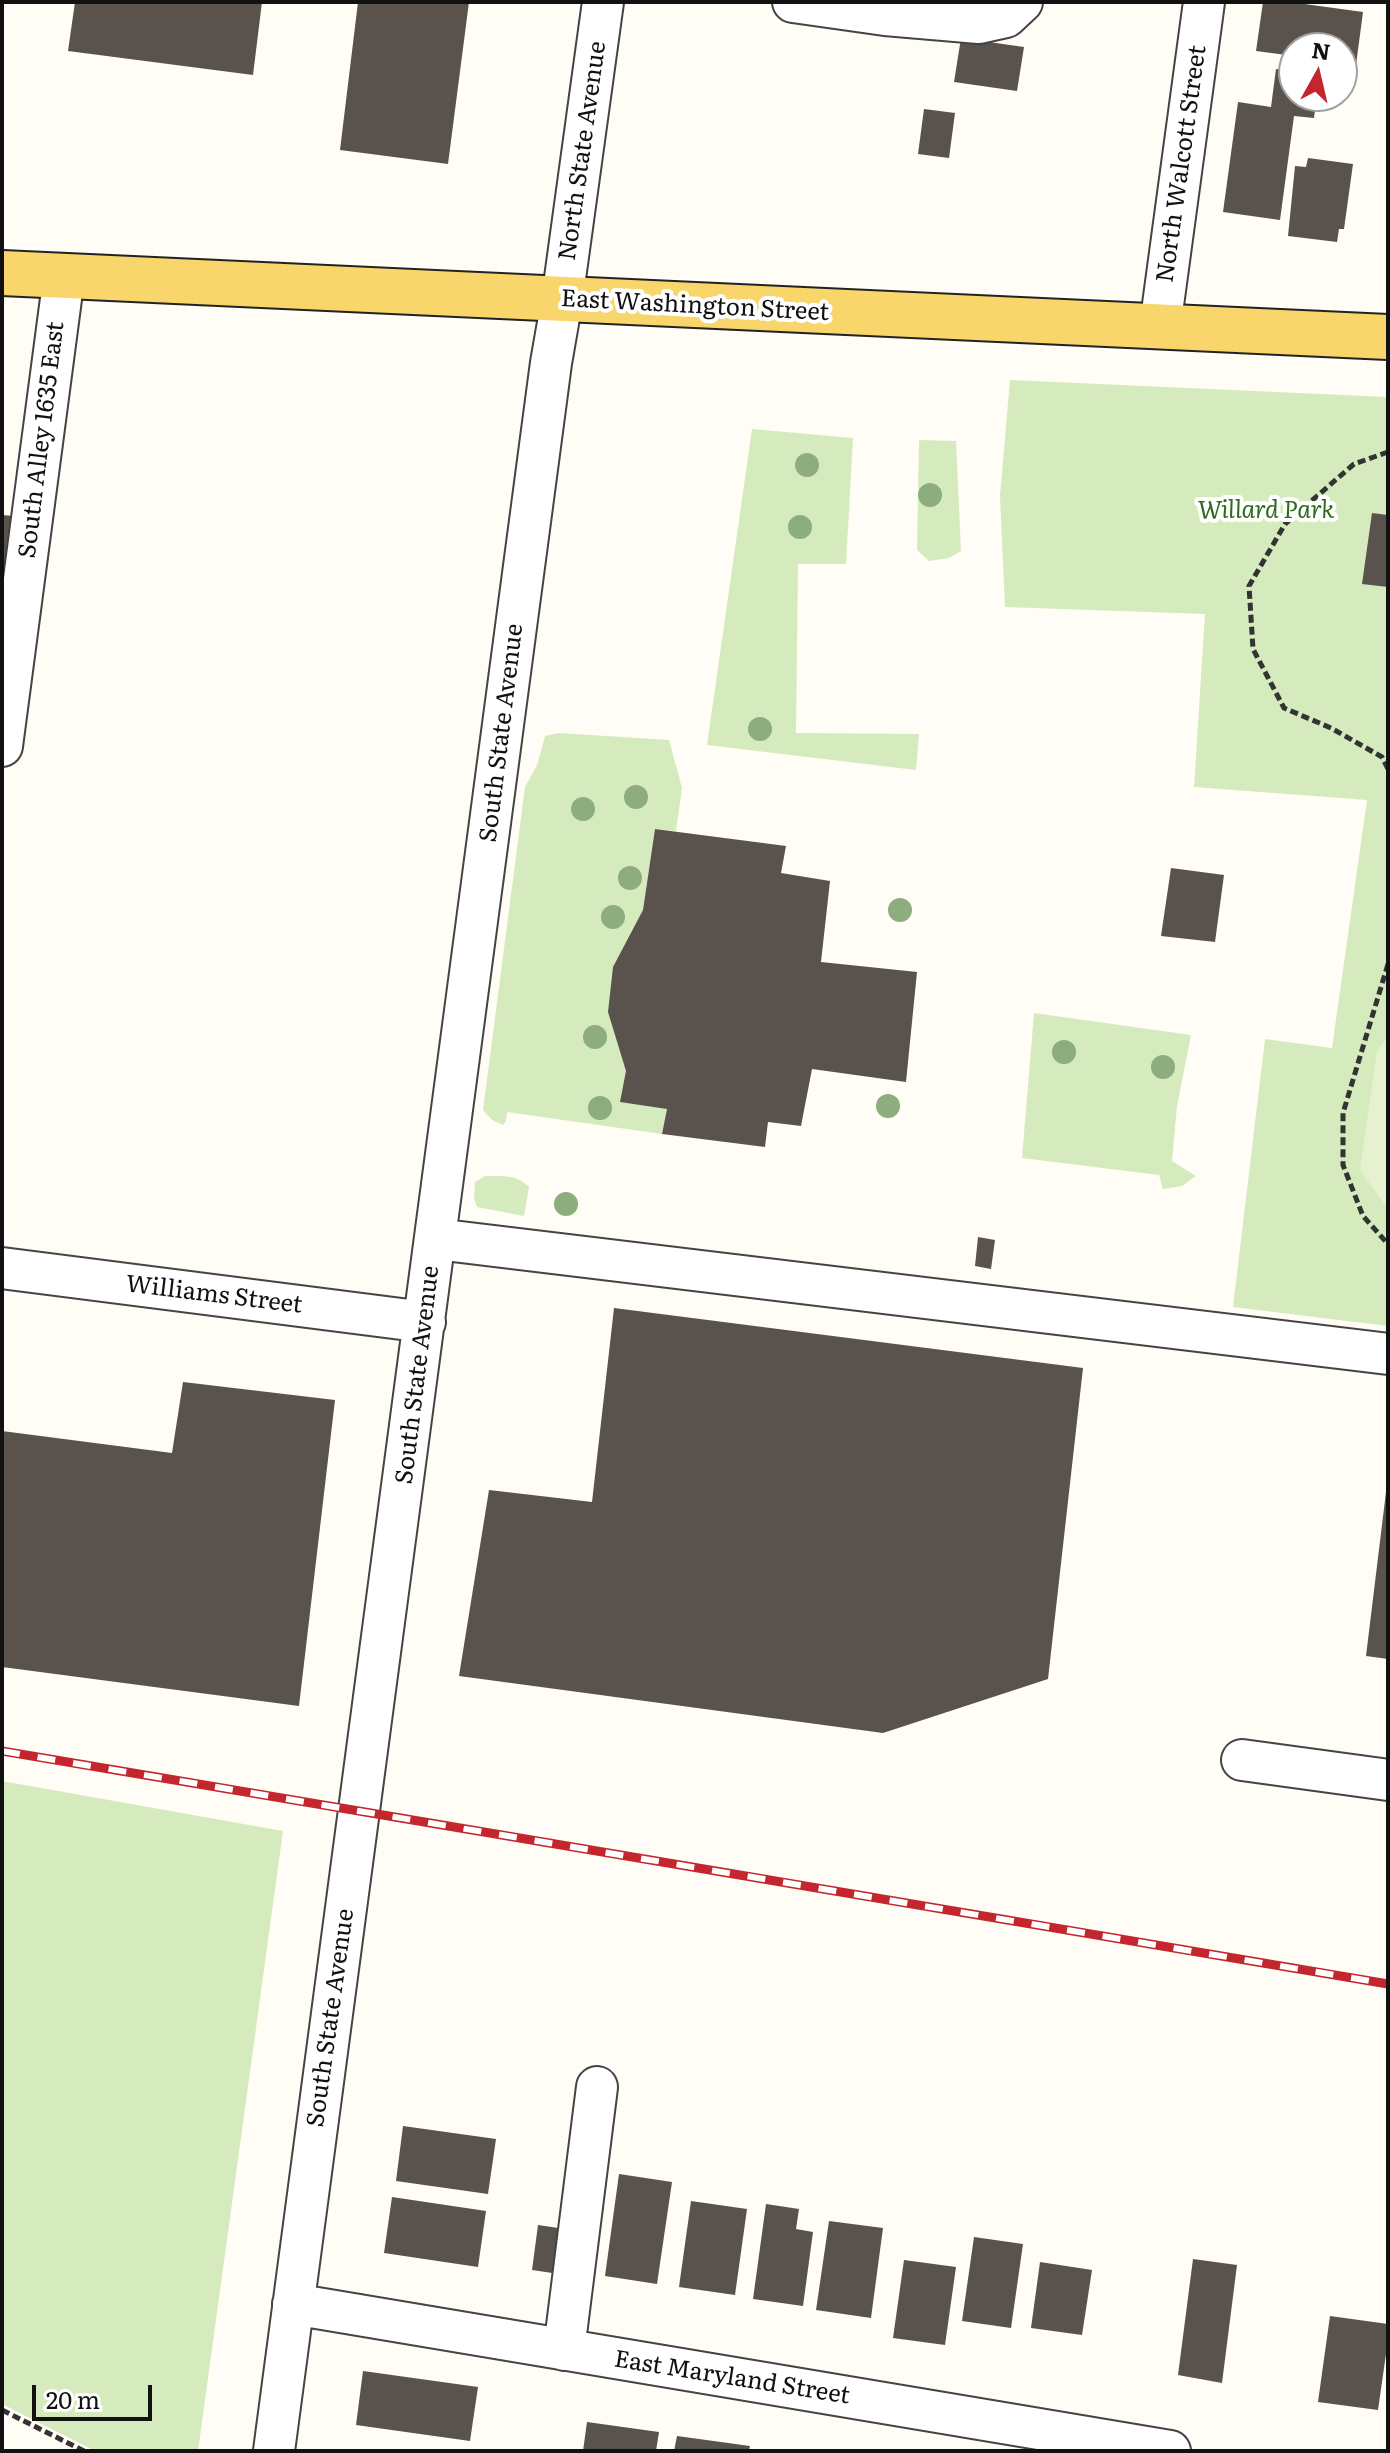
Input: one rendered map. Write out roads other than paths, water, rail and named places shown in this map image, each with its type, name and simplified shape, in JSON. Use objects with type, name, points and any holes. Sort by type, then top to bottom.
[{"type":"main road","name":"East Washington Street","points":[[2,273],[1388,337]]},
{"type":"street","name":"North State Avenue","points":[[562,300],[603,2]]},
{"type":"street","points":[[793,2],[885,15],[979,23],[1006,17],[1022,2]]},
{"type":"street","name":"North Walcott Street","points":[[1160,327],[1204,2]]},
{"type":"street","name":"South Alley 1635 East","points":[[3,734],[64,276]]},
{"type":"street","name":"South State Avenue","points":[[274,2451],[551,363],[562,300]]},
{"type":"street","points":[[436,1239],[1388,1354]]},
{"type":"street","name":"Williams Street","points":[[2,1268],[425,1322]]},
{"type":"street","points":[[1242,1760],[1388,1780]]},
{"type":"street","points":[[564,2350],[597,2087]]},
{"type":"street","name":"East Maryland Street","points":[[293,2304],[1170,2451]]},
{"type":"railway","points":[[2,1751],[1388,1984]]},
{"type":"park label","name":"Willard Park","points":[[1266,511]]}]
